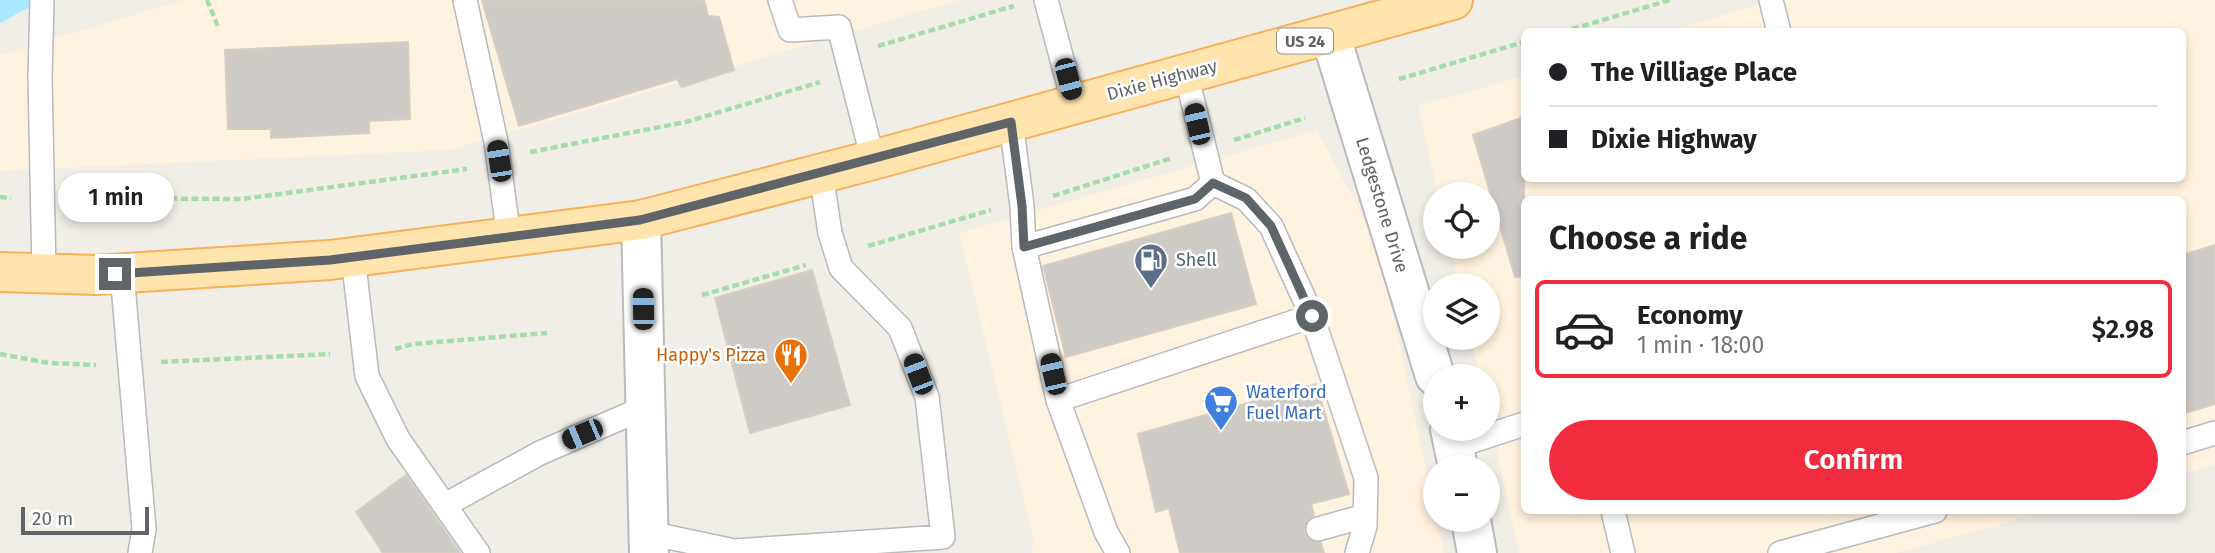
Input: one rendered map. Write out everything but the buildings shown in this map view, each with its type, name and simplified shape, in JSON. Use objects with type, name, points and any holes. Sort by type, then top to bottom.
[{"type":"main road","name":"Dixie Highway","points":[[0,272],[122,273],[353,257],[640,220],[873,160],[1453,0]]},
{"type":"street","name":"Ledgestone Drive","points":[[1330,34],[1431,364]]},
{"type":"street","points":[[640,220],[649,543]]},
{"type":"street","points":[[1473,532],[1477,553]]},
{"type":"lane","points":[[464,0],[499,161],[509,237]]},
{"type":"lane","points":[[780,0],[790,30],[839,27],[873,160]]},
{"type":"lane","points":[[1771,0],[1778,28]]},
{"type":"lane","points":[[1046,1],[1074,104]]},
{"type":"lane","points":[[42,7],[44,273]]},
{"type":"lane","points":[[1186,74],[1213,183]]},
{"type":"lane","points":[[1011,122],[1022,206],[1024,247],[1058,400],[1106,532],[1118,553]]},
{"type":"lane","points":[[649,543],[734,551],[943,537],[927,397],[901,328],[841,268],[830,233],[821,174]]},
{"type":"lane","points":[[1024,247],[1195,199],[1213,183]]},
{"type":"lane","points":[[1213,183],[1246,198],[1271,226],[1312,316],[1366,478],[1365,516],[1357,553]]},
{"type":"lane","points":[[353,257],[367,376],[398,439],[478,553]]},
{"type":"lane","points":[[122,273],[144,529],[140,553]]},
{"type":"lane","points":[[1058,400],[1312,316]]},
{"type":"lane","points":[[445,505],[540,453],[646,407]]},
{"type":"lane","points":[[1454,448],[1521,425]]},
{"type":"lane","points":[[2186,442],[2215,433]]},
{"type":"lane","points":[[1614,514],[1623,553]]},
{"type":"lane","points":[[1780,553],[1924,514]]},
{"type":"lane","points":[[1318,528],[1365,516]]},
{"type":"path","points":[[207,0],[219,29]]},
{"type":"path","points":[[1576,28],[1670,0]]},
{"type":"path","points":[[88,199],[242,199],[452,174],[499,161],[686,122],[813,86],[885,42],[1004,8],[1046,1]]},
{"type":"path","points":[[1399,79],[1521,43]]},
{"type":"path","points":[[0,354],[49,363],[130,363],[364,352],[413,344],[547,333]]},
{"type":"shaded area","points":[[183,0],[960,0],[450,150],[0,171],[0,55]]},
{"type":"shaded area","points":[[1773,0],[2215,0],[2215,465],[2186,473],[2186,196],[1521,196],[1521,514],[2038,514],[1896,553],[1519,553],[1500,467],[1500,455],[1497,455],[1494,441],[1500,441],[1500,364],[1476,364],[1474,350],[1500,350],[1500,273],[1456,273],[1453,259],[1500,259],[1500,182],[1435,182],[1418,106],[1521,77],[1521,182],[2186,182],[2186,28],[1679,28]]},
{"type":"shaded area","points":[[1317,130],[1378,245],[1423,455],[1423,532],[1440,532],[1444,553],[1032,553],[1033,537],[959,233]]},
{"type":"water","points":[[0,0],[43,0],[0,23]]},
{"type":"place","name":"Shell","points":[[1151,290]]},
{"type":"place","name":"Happy's Pizza","points":[[791,385]]},
{"type":"place","name":"Waterford Fuel Mart","points":[[1221,432]]},
{"type":"route","points":[[115,274],[330,260],[640,220],[1011,122],[1022,206],[1024,247],[1195,199],[1213,183],[1246,198],[1271,226],[1312,316]]}]
